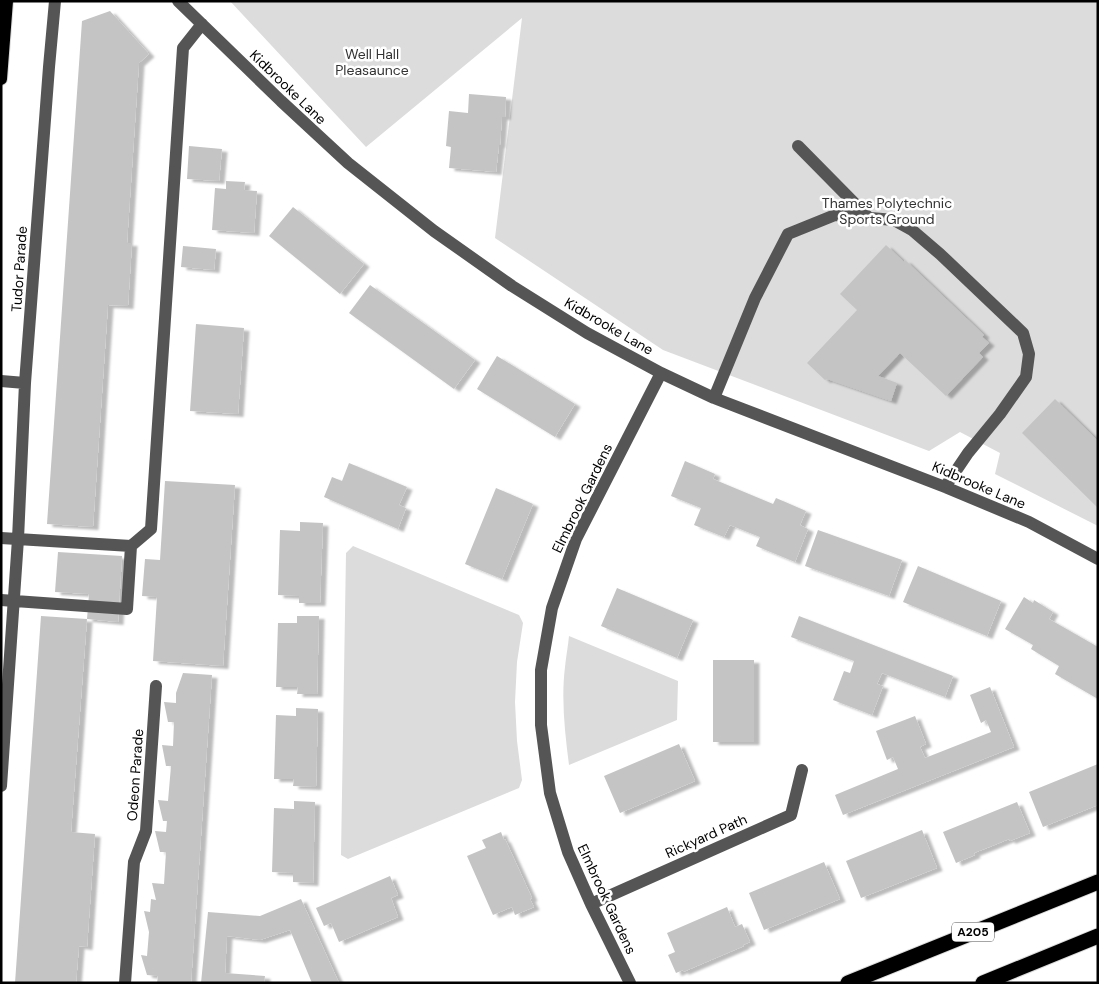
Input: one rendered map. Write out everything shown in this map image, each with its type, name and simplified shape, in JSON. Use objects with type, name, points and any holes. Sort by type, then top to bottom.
[{"type":"highway","name":"A205","points":[[848,983],[1098,882]]},
{"type":"highway","points":[[983,983],[1098,936]]},
{"type":"main road","points":[[1,79],[7,1]]},
{"type":"street","name":"Tudor Parade","points":[[1,786],[8,600],[18,539],[25,383],[48,67],[55,1]]},
{"type":"street","name":"Kidbrooke Lane","points":[[178,1],[348,164],[434,231],[512,286],[587,333],[661,374],[714,398],[945,487],[1029,522],[1098,559]]},
{"type":"street","points":[[1,538],[131,546],[151,529],[183,48],[202,24]]},
{"type":"street","points":[[798,146],[869,218]]},
{"type":"street","points":[[714,398],[755,298],[788,234],[835,215],[894,220],[912,230],[940,254],[1023,333],[1029,354],[1026,376],[945,487]]},
{"type":"street","name":"Elmbrook Gardens","points":[[630,983],[568,852],[550,792],[540,725],[541,670],[552,608],[576,539],[661,374]]},
{"type":"street","points":[[1,381],[25,383]]},
{"type":"street","points":[[8,600],[127,609],[131,546]]},
{"type":"street","name":"Odeon Parade","points":[[125,983],[134,862],[146,831],[156,686]]},
{"type":"street","name":"Rickyard Path","points":[[591,904],[791,816],[802,770]]},
{"type":"green space","name":"Thames Polytechnic Sports Ground","points":[[230,1],[1098,1],[1098,526],[995,474],[1000,453],[960,432],[929,451],[663,350],[495,238],[522,18],[366,147]]},
{"type":"green space","points":[[353,546],[519,615],[523,623],[517,662],[515,702],[522,780],[519,788],[348,859],[341,855],[346,553]]},
{"type":"green space","points":[[569,636],[678,681],[677,720],[569,765],[563,692]]},
{"type":"building","points":[[110,11],[149,54],[139,63],[127,243],[132,243],[128,306],[108,305],[93,527],[47,524],[82,21]]},
{"type":"building","points":[[469,94],[506,97],[505,117],[502,117],[496,172],[449,168],[451,147],[446,146],[449,111],[468,113]]},
{"type":"building","points":[[189,146],[222,149],[219,181],[187,179]]},
{"type":"building","points":[[226,181],[245,182],[244,190],[257,191],[254,233],[212,230],[215,188],[226,189]]},
{"type":"building","points":[[293,207],[364,264],[340,294],[269,236]]},
{"type":"building","points":[[886,245],[904,262],[905,260],[984,335],[982,337],[989,343],[979,353],[983,357],[946,396],[900,353],[878,376],[897,383],[891,401],[827,379],[825,380],[807,363],[857,310],[840,294]]},
{"type":"building","points":[[183,246],[216,249],[214,270],[181,267]]},
{"type":"building","points":[[370,285],[475,360],[454,389],[349,313]]},
{"type":"building","points":[[196,324],[244,328],[238,414],[190,411]]},
{"type":"building","points":[[497,356],[575,404],[555,437],[477,389]]},
{"type":"building","points":[[1055,399],[1098,441],[1098,508],[1022,433]]},
{"type":"building","points":[[685,461],[715,474],[713,479],[773,504],[776,498],[806,511],[800,525],[808,529],[795,562],[756,546],[760,537],[730,525],[724,537],[694,525],[701,508],[671,496]]},
{"type":"building","points":[[349,463],[407,487],[399,505],[406,508],[398,529],[324,497],[332,477],[342,481]]},
{"type":"building","points":[[165,481],[235,485],[223,666],[153,661],[157,597],[142,596],[145,559],[160,560]]},
{"type":"building","points":[[496,488],[533,504],[502,579],[465,564]]},
{"type":"building","points":[[300,522],[323,523],[320,603],[299,603],[299,596],[278,595],[280,530],[300,531]]},
{"type":"building","points":[[818,530],[902,560],[889,596],[805,566]]},
{"type":"building","points":[[58,552],[122,556],[118,622],[87,619],[89,594],[55,592]]},
{"type":"building","points":[[918,566],[1001,601],[987,636],[903,602]]},
{"type":"building","points":[[617,588],[693,620],[677,658],[601,626]]},
{"type":"building","points":[[1024,597],[1033,603],[1034,600],[1053,612],[1049,619],[1098,647],[1098,699],[1055,674],[1059,666],[1031,649],[1033,645],[1005,629]]},
{"type":"building","points":[[41,616],[87,619],[71,832],[95,834],[87,947],[79,946],[76,983],[15,983]]},
{"type":"building","points":[[297,616],[319,616],[317,694],[297,694],[298,687],[276,687],[278,623],[297,623]]},
{"type":"building","points":[[799,616],[953,676],[945,697],[882,673],[877,684],[883,686],[872,715],[833,700],[844,671],[850,673],[854,661],[791,637]]},
{"type":"building","points":[[713,660],[754,660],[754,742],[713,742]]},
{"type":"building","points":[[183,673],[212,675],[191,983],[157,983],[158,976],[147,975],[141,955],[147,956],[149,932],[144,911],[150,912],[151,899],[156,900],[152,883],[164,884],[166,852],[160,852],[155,831],[166,832],[167,821],[163,821],[158,800],[168,801],[171,766],[166,766],[162,745],[173,746],[174,722],[168,722],[164,702],[176,703],[176,693]]},
{"type":"building","points":[[990,687],[1014,747],[843,815],[835,795],[898,769],[893,757],[887,760],[876,731],[915,716],[926,744],[920,747],[925,758],[991,732],[986,720],[981,723],[970,695]]},
{"type":"building","points":[[296,708],[318,709],[316,787],[293,786],[294,779],[274,779],[276,715],[296,716]]},
{"type":"building","points":[[679,744],[695,781],[620,813],[604,776]]},
{"type":"building","points":[[1098,764],[1098,805],[1043,827],[1029,792]]},
{"type":"building","points":[[294,801],[315,802],[313,883],[293,882],[293,873],[272,872],[274,808],[294,809]]},
{"type":"building","points":[[1017,802],[1030,833],[974,853],[975,855],[956,863],[943,832]]},
{"type":"building","points":[[922,830],[937,868],[861,898],[846,861]]},
{"type":"building","points":[[501,832],[532,898],[530,899],[534,907],[515,915],[512,907],[493,915],[467,856],[486,848],[482,840]]},
{"type":"building","points":[[824,862],[840,899],[764,930],[749,893]]},
{"type":"building","points":[[390,876],[398,895],[391,898],[398,917],[339,942],[331,923],[324,926],[316,908]]},
{"type":"building","points":[[301,899],[339,983],[312,983],[290,930],[260,940],[227,936],[225,973],[265,976],[264,983],[201,983],[208,912],[260,916]]},
{"type":"building","points":[[727,907],[735,927],[742,924],[750,942],[683,972],[683,970],[676,973],[668,955],[675,952],[667,933]]},
{"type":"park label","name":"Well Hall Pleasaunce","points":[[372,62]]}]
